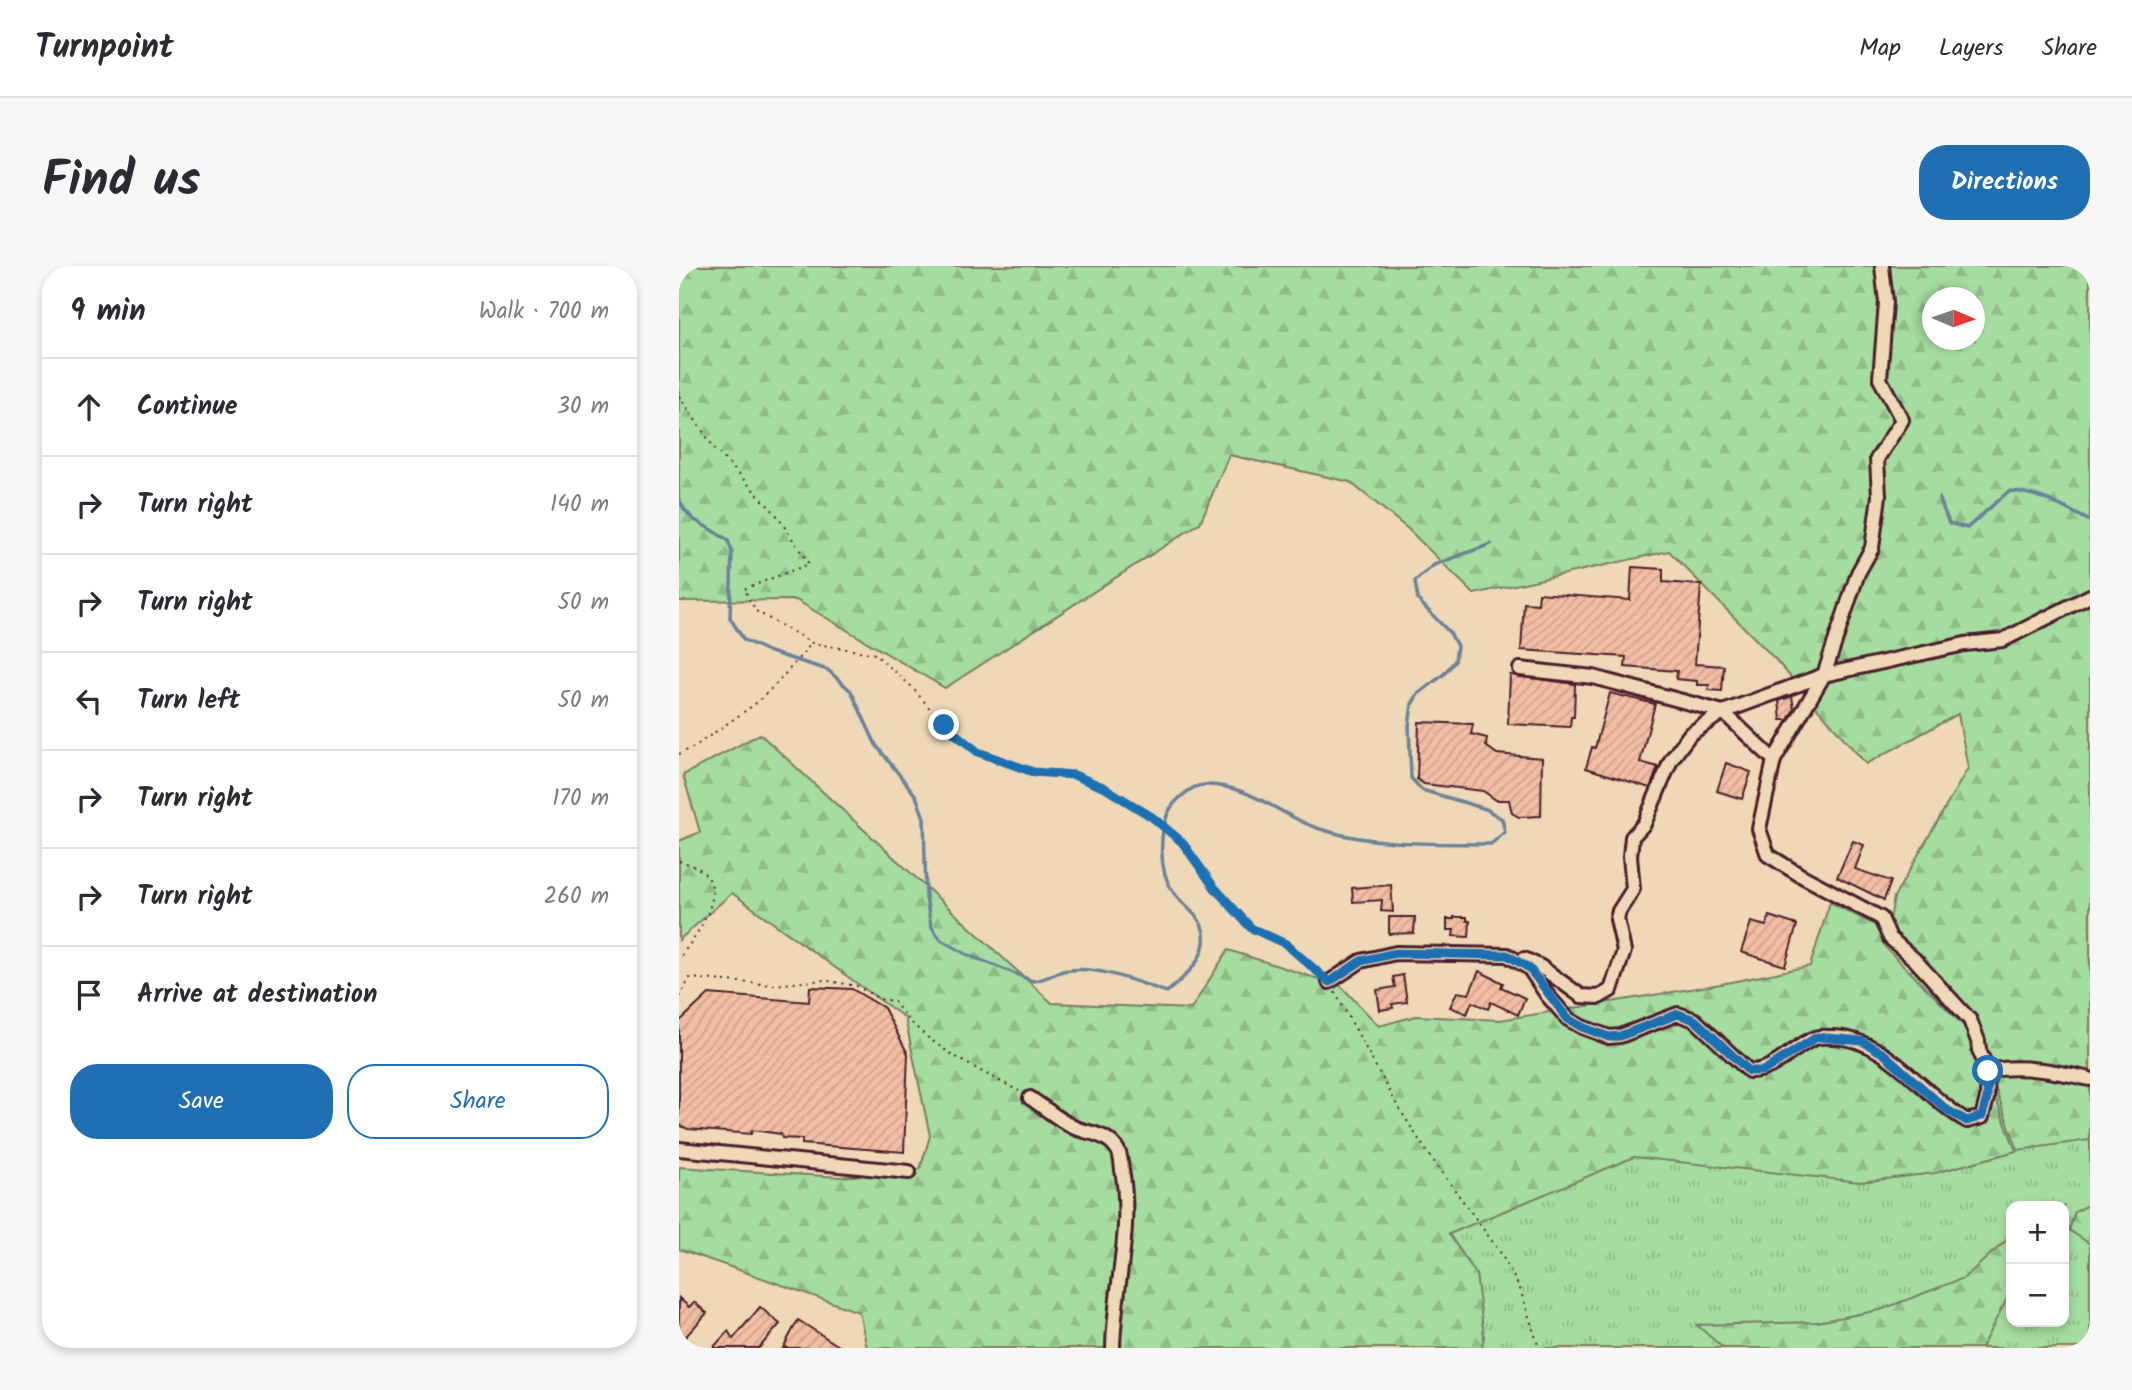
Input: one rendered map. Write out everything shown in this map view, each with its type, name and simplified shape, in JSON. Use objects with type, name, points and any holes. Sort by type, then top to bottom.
[{"type":"street","points":[[1507,955],[1529,968],[1568,1019],[1609,1037],[1620,1036],[1678,1014],[1695,1020],[1749,1071],[1763,1071],[1817,1037],[1862,1041],[1884,1054],[1947,1110],[1967,1121],[1982,1116],[1987,1098],[1988,1071],[1970,1020],[1915,960],[1890,938],[1881,918],[1768,855],[1759,829],[1773,760],[1824,675],[1858,573],[1872,548],[1879,496],[1877,459],[1902,420],[1880,379],[1886,302],[1882,266]]},
{"type":"street","points":[[1329,982],[1361,961],[1396,953],[1507,955],[1526,959],[1541,967],[1581,996],[1599,997],[1611,990],[1625,951],[1617,919],[1633,889],[1630,856],[1632,837],[1644,824],[1671,760],[1691,734],[1723,712],[1824,675],[1965,644],[2003,640],[2090,596]]},
{"type":"street","points":[[1520,669],[1593,677],[1723,712],[1773,760]]},
{"type":"street","points":[[1988,1071],[2004,1068],[2063,1073],[2090,1079]]},
{"type":"street","points":[[1030,1098],[1074,1128],[1102,1135],[1119,1150],[1125,1183],[1125,1209],[1113,1348]]},
{"type":"street","points":[[679,1149],[909,1172]]},
{"type":"path","points":[[679,396],[715,449],[776,514],[809,564],[744,589],[756,611],[812,643],[875,654],[911,686],[944,725],[978,752],[1033,772],[1074,775],[1105,788],[1152,817],[1182,842],[1214,887],[1251,928],[1286,944],[1329,982],[1397,1105],[1425,1149],[1500,1252],[1520,1289],[1538,1348]]},
{"type":"path","points":[[679,754],[694,747],[755,704],[812,643]]},
{"type":"path","points":[[679,861],[703,872],[712,886],[713,895],[713,904],[702,926],[679,958]]},
{"type":"path","points":[[679,997],[690,978],[775,985],[823,980],[857,986],[879,999],[894,1001],[905,1018],[936,1045],[1030,1098]]},
{"type":"green space","points":[[679,266],[2090,266],[2090,1140],[2018,1150],[1973,1029],[1932,969],[1889,926],[1894,897],[1968,768],[1958,714],[1866,764],[1775,659],[1669,551],[1474,594],[1408,529],[1350,482],[1229,455],[1200,523],[945,688],[796,600],[679,601]]},
{"type":"green space","points":[[760,734],[1052,1003],[1191,1009],[1228,950],[1341,986],[1379,1026],[1416,1016],[1500,1020],[1721,984],[1810,966],[1830,902],[1875,925],[1885,947],[1970,1032],[2016,1151],[1935,1173],[1860,1182],[1634,1157],[1449,1234],[1476,1274],[1484,1336],[1482,1348],[867,1348],[859,1312],[679,1249],[679,1167],[841,1177],[920,1169],[930,1136],[905,1018],[732,893],[679,940],[679,841],[700,832],[683,775]]},
{"type":"green space","points":[[1938,956],[2090,971],[2090,1348],[1455,1348],[1441,1233]]},
{"type":"green space","points":[[2090,1204],[2090,1244],[2069,1230],[2075,1212]]},
{"type":"green space","points":[[2006,1241],[2006,1300],[1981,1348],[1723,1348],[1697,1325],[1817,1322],[1880,1310],[1964,1278]]},
{"type":"building","points":[[1632,567],[1663,569],[1663,582],[1701,585],[1695,664],[1724,666],[1722,691],[1708,690],[1709,685],[1697,685],[1697,681],[1676,679],[1677,671],[1625,667],[1626,657],[1521,650],[1524,603],[1538,604],[1539,593],[1630,600]]},
{"type":"building","points":[[1510,675],[1575,684],[1574,717],[1571,717],[1570,727],[1508,724]]},
{"type":"building","points":[[1610,693],[1655,704],[1640,762],[1658,767],[1650,788],[1586,768],[1592,747],[1595,748]]},
{"type":"building","points":[[1792,696],[1794,709],[1788,720],[1781,720],[1779,701]]},
{"type":"building","points":[[1419,722],[1473,724],[1471,734],[1487,738],[1486,746],[1497,754],[1542,758],[1541,816],[1519,817],[1512,813],[1509,800],[1496,800],[1483,791],[1424,784],[1417,779]]},
{"type":"building","points":[[1726,763],[1751,772],[1742,799],[1717,791]]},
{"type":"building","points":[[1853,841],[1864,845],[1855,869],[1891,881],[1884,900],[1837,877]]},
{"type":"building","points":[[1391,885],[1393,912],[1381,911],[1382,900],[1353,902],[1352,888]]},
{"type":"building","points":[[1769,916],[1797,925],[1785,966],[1741,952],[1751,922],[1766,926]]},
{"type":"building","points":[[1389,917],[1415,917],[1414,933],[1389,934]]},
{"type":"building","points":[[1467,917],[1467,921],[1470,921],[1469,937],[1453,936],[1454,930],[1447,930],[1447,919]]},
{"type":"building","points":[[1479,971],[1503,983],[1501,987],[1525,998],[1518,1015],[1491,1002],[1488,1009],[1472,1002],[1467,1014],[1450,1007],[1457,992],[1469,994]]},
{"type":"building","points":[[1403,975],[1407,1002],[1392,1004],[1393,1008],[1380,1010],[1377,990],[1395,987],[1393,977]]},
{"type":"building","points":[[810,987],[852,989],[884,1008],[908,1054],[904,1152],[802,1144],[802,1139],[782,1138],[781,1134],[752,1130],[751,1134],[688,1129],[679,1125],[679,1022],[709,994],[809,1002]]},
{"type":"building","points":[[679,1298],[689,1307],[694,1302],[707,1313],[679,1344]]},
{"type":"building","points":[[760,1307],[780,1324],[759,1348],[713,1348],[728,1331],[733,1339]]},
{"type":"building","points":[[798,1320],[842,1348],[783,1348]]},
{"type":"waterway","points":[[1939,498],[1949,523],[1967,528],[2009,491],[2041,497],[2090,521]]},
{"type":"waterway","points":[[679,499],[693,519],[728,540],[732,552],[730,618],[744,640],[770,652],[828,670],[851,691],[876,745],[916,796],[924,818],[926,897],[931,926],[941,940],[966,954],[1033,981],[1065,970],[1095,971],[1167,992],[1191,970],[1202,952],[1204,942],[1200,922],[1168,882],[1162,852],[1168,813],[1178,799],[1194,788],[1204,785],[1237,790],[1311,826],[1367,839],[1408,843],[1491,844],[1505,832],[1502,819],[1486,809],[1422,790],[1411,778],[1409,726],[1412,704],[1418,694],[1443,675],[1455,661],[1457,646],[1450,633],[1418,600],[1415,581],[1434,565],[1491,544]]},
{"type":"route","points":[[944,725],[978,752],[1033,772],[1074,775],[1105,788],[1152,817],[1182,842],[1214,887],[1251,928],[1286,944],[1329,982],[1361,961],[1396,953],[1507,955],[1529,968],[1547,995],[1568,1019],[1594,1032],[1609,1037],[1620,1036],[1678,1014],[1695,1020],[1749,1071],[1763,1071],[1817,1037],[1862,1041],[1884,1054],[1947,1110],[1967,1121],[1982,1116],[1987,1098],[1988,1071]]}]
